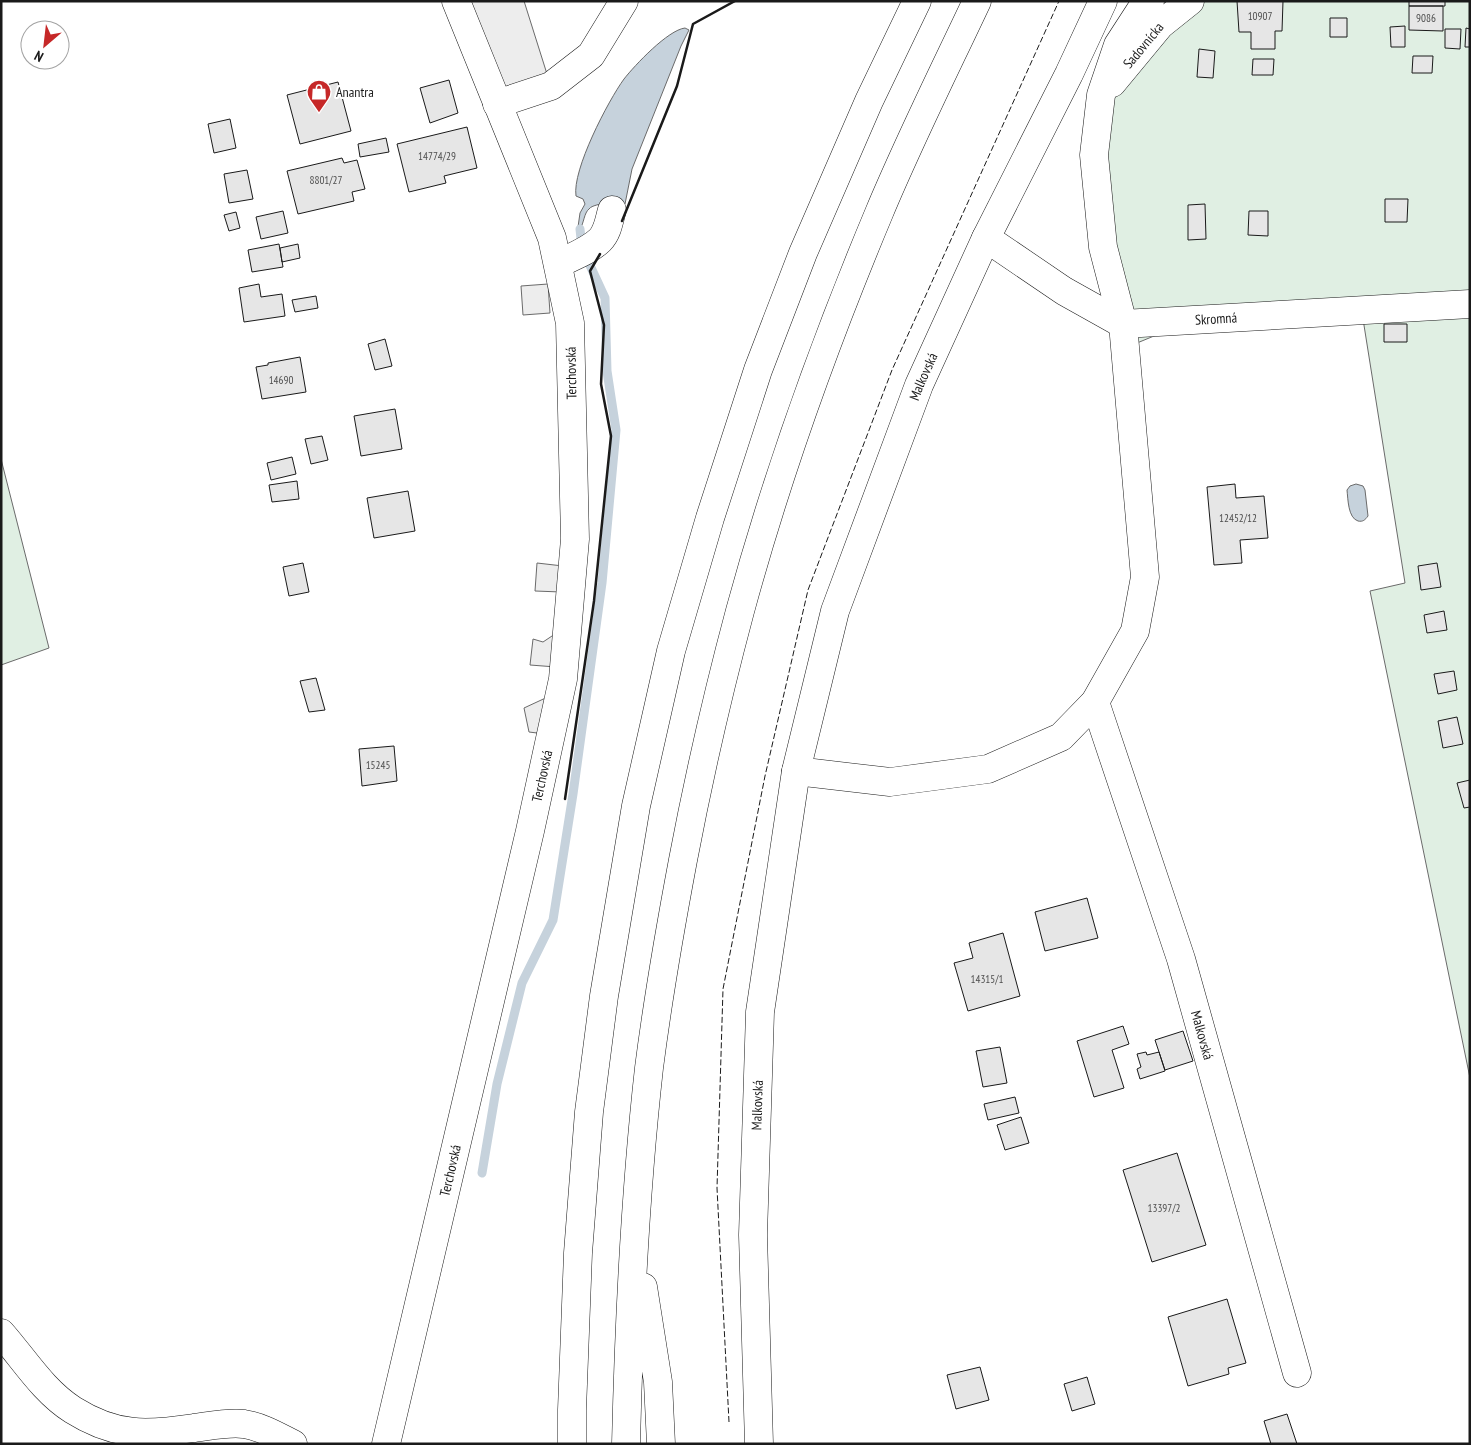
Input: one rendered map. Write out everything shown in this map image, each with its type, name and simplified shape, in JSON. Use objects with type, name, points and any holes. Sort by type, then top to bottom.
[{"type":"main road","name":"Terchovská","points":[[386,1444],[530,831],[563,679],[575,539],[570,323],[573,256],[552,238],[456,1]]},
{"type":"main road","points":[[497,104],[551,86],[592,55],[624,1]]},
{"type":"main road","points":[[572,1444],[578,1252],[592,1093],[604,996],[636,806],[671,651],[710,518],[758,370],[807,244],[869,101],[917,1]]},
{"type":"main road","points":[[626,1444],[634,1229],[650,1067],[670,929],[698,782],[741,610],[785,464],[833,328],[880,211],[977,1]]},
{"type":"main road","name":"Malkovská","points":[[759,1444],[753,1235],[760,1012],[796,771],[835,611],[919,385],[986,238],[1069,74],[1103,1]]},
{"type":"main road","points":[[796,771],[890,782],[988,769],[1061,737],[1095,702],[1134,631],[1145,577],[1124,324],[1103,247],[1094,155],[1101,95],[1118,45],[1142,8],[1150,1]]},
{"type":"main road","name":"Sadovnícka","points":[[1101,95],[1160,25],[1190,1]]},
{"type":"main road","points":[[573,256],[600,240],[608,228],[612,210]]},
{"type":"main road","points":[[986,238],[1064,291],[1124,324]]},
{"type":"main road","name":"Skromná","points":[[1124,324],[1470,304]]},
{"type":"main road","name":"Malkovská","points":[[1095,702],[1181,959],[1297,1373]]},
{"type":"main road","points":[[634,1229],[658,1382],[661,1444]]},
{"type":"main road","points":[[1,1332],[37,1378],[53,1395],[72,1410],[93,1422],[113,1429],[134,1433],[160,1433],[217,1425],[243,1424],[266,1430],[293,1444]]},
{"type":"green space","points":[[1167,1],[1470,1],[1470,1078],[1370,591],[1405,583],[1363,319],[1171,329],[1137,343],[1096,204],[1113,81],[1133,31]]},
{"type":"green space","points":[[1,459],[49,648],[1,665]]},
{"type":"shaded area","points":[[470,1],[524,1],[547,74],[498,89]]},
{"type":"shaded area","points":[[685,28],[689,30],[632,169],[625,204],[607,198],[605,202],[587,211],[580,229],[578,227],[580,213],[585,204],[583,199],[576,196],[576,184],[592,136],[617,89],[636,65],[661,41],[678,30]]},
{"type":"shaded area","points":[[548,284],[550,313],[523,315],[521,286]]},
{"type":"shaded area","points":[[1356,484],[1363,486],[1365,490],[1368,516],[1365,520],[1361,521],[1352,516],[1348,503],[1347,490],[1350,486]]},
{"type":"shaded area","points":[[537,563],[563,566],[561,592],[535,591]]},
{"type":"shaded area","points":[[558,632],[556,667],[530,665],[533,639],[543,642]]},
{"type":"shaded area","points":[[552,695],[545,734],[529,732],[524,708]]},
{"type":"building","points":[[1237,1],[1283,1],[1282,31],[1275,31],[1275,49],[1251,49],[1251,32],[1239,32]]},
{"type":"building","points":[[1409,1],[1445,1],[1445,6],[1409,6]]},
{"type":"building","points":[[1409,6],[1443,6],[1443,31],[1409,30]]},
{"type":"building","points":[[1330,18],[1347,18],[1347,37],[1330,37]]},
{"type":"building","points":[[1405,26],[1405,47],[1391,47],[1390,27]]},
{"type":"building","points":[[1466,28],[1470,29],[1470,47],[1465,47]]},
{"type":"building","points":[[1445,29],[1461,29],[1460,49],[1445,48]]},
{"type":"building","points":[[1199,49],[1215,51],[1213,78],[1197,77]]},
{"type":"building","points":[[1413,56],[1433,56],[1432,73],[1412,73]]},
{"type":"building","points":[[1253,59],[1274,59],[1273,75],[1252,75]]},
{"type":"building","points":[[449,80],[458,113],[430,123],[420,88]]},
{"type":"building","name":"Anantra","points":[[338,82],[351,131],[300,144],[287,95]]},
{"type":"building","points":[[230,119],[236,148],[214,153],[208,124]]},
{"type":"building","points":[[467,127],[477,168],[444,176],[446,183],[409,192],[397,144]]},
{"type":"building","points":[[386,138],[389,152],[360,157],[358,144]]},
{"type":"building","points":[[342,158],[344,163],[357,160],[365,189],[352,192],[354,201],[298,214],[287,171]]},
{"type":"building","points":[[247,170],[253,199],[229,203],[224,174]]},
{"type":"building","points":[[1385,199],[1408,199],[1407,222],[1385,222]]},
{"type":"building","points":[[1205,204],[1206,239],[1188,240],[1188,205]]},
{"type":"building","points":[[283,211],[288,233],[261,239],[256,217]]},
{"type":"building","points":[[1249,211],[1268,211],[1268,236],[1248,235]]},
{"type":"building","points":[[236,212],[240,228],[229,231],[224,215]]},
{"type":"building","points":[[279,244],[283,267],[252,272],[248,250]]},
{"type":"building","points":[[298,244],[300,258],[282,262],[280,248]]},
{"type":"building","points":[[259,284],[261,297],[282,294],[285,316],[244,322],[239,288]]},
{"type":"building","points":[[316,296],[318,308],[295,312],[292,300]]},
{"type":"building","points":[[1384,324],[1407,324],[1407,342],[1384,342]]},
{"type":"building","points":[[385,339],[392,366],[375,370],[368,344]]},
{"type":"building","points":[[300,357],[306,392],[262,399],[256,367]]},
{"type":"building","points":[[395,409],[402,449],[361,456],[354,416]]},
{"type":"building","points":[[322,436],[328,460],[311,464],[305,439]]},
{"type":"building","points":[[292,457],[296,474],[271,480],[267,463]]},
{"type":"building","points":[[297,481],[299,499],[272,502],[269,485]]},
{"type":"building","points":[[1235,484],[1236,498],[1264,496],[1268,538],[1240,540],[1242,563],[1214,565],[1207,487]]},
{"type":"building","points":[[408,491],[415,531],[374,538],[367,498]]},
{"type":"building","points":[[303,563],[309,592],[289,596],[283,567]]},
{"type":"building","points":[[1437,563],[1441,587],[1421,590],[1418,566]]},
{"type":"building","points":[[1444,611],[1447,630],[1427,633],[1424,615]]},
{"type":"building","points":[[1454,671],[1457,690],[1438,694],[1434,674]]},
{"type":"building","points":[[316,678],[325,710],[309,712],[300,681]]},
{"type":"building","points":[[1457,717],[1463,744],[1443,748],[1438,721]]},
{"type":"building","points":[[394,746],[397,781],[362,786],[359,749]]},
{"type":"building","points":[[1470,780],[1470,807],[1464,808],[1457,783]]},
{"type":"building","points":[[1087,898],[1098,938],[1045,951],[1035,912]]},
{"type":"building","points":[[1003,933],[1020,996],[968,1011],[954,963],[973,958],[969,943]]},
{"type":"building","points":[[1123,1026],[1129,1044],[1112,1050],[1124,1088],[1094,1097],[1077,1041]]},
{"type":"building","points":[[1183,1031],[1193,1061],[1165,1070],[1155,1040]]},
{"type":"building","points":[[1000,1047],[1007,1083],[983,1087],[976,1051]]},
{"type":"building","points":[[1146,1052],[1147,1055],[1159,1052],[1165,1071],[1140,1079],[1137,1069],[1141,1067],[1137,1054]]},
{"type":"building","points":[[1015,1097],[1019,1113],[988,1120],[984,1104]]},
{"type":"building","points":[[1021,1117],[1029,1143],[1005,1150],[997,1125]]},
{"type":"building","points":[[1177,1153],[1206,1245],[1152,1262],[1123,1170]]},
{"type":"building","points":[[1227,1299],[1246,1363],[1228,1368],[1229,1374],[1188,1386],[1168,1317]]},
{"type":"building","points":[[980,1367],[989,1400],[956,1409],[947,1375]]},
{"type":"building","points":[[1087,1377],[1095,1404],[1072,1411],[1064,1384]]},
{"type":"building","points":[[1287,1414],[1297,1444],[1271,1444],[1264,1421]]},
{"type":"waterway","points":[[482,1173],[497,1084],[522,983],[553,920],[573,794],[602,583],[616,430],[607,371],[605,298],[582,248],[580,229]]},
{"type":"fence","points":[[729,1422],[717,1188],[723,989],[765,776],[808,590],[892,370],[1059,1]]},
{"type":"wall","points":[[622,221],[677,86],[693,24],[735,1]]},
{"type":"wall","points":[[565,799],[594,601],[611,436],[601,384],[604,325],[590,271],[600,254]]},
{"type":"place","name":"Anantra","points":[[319,113]]}]
